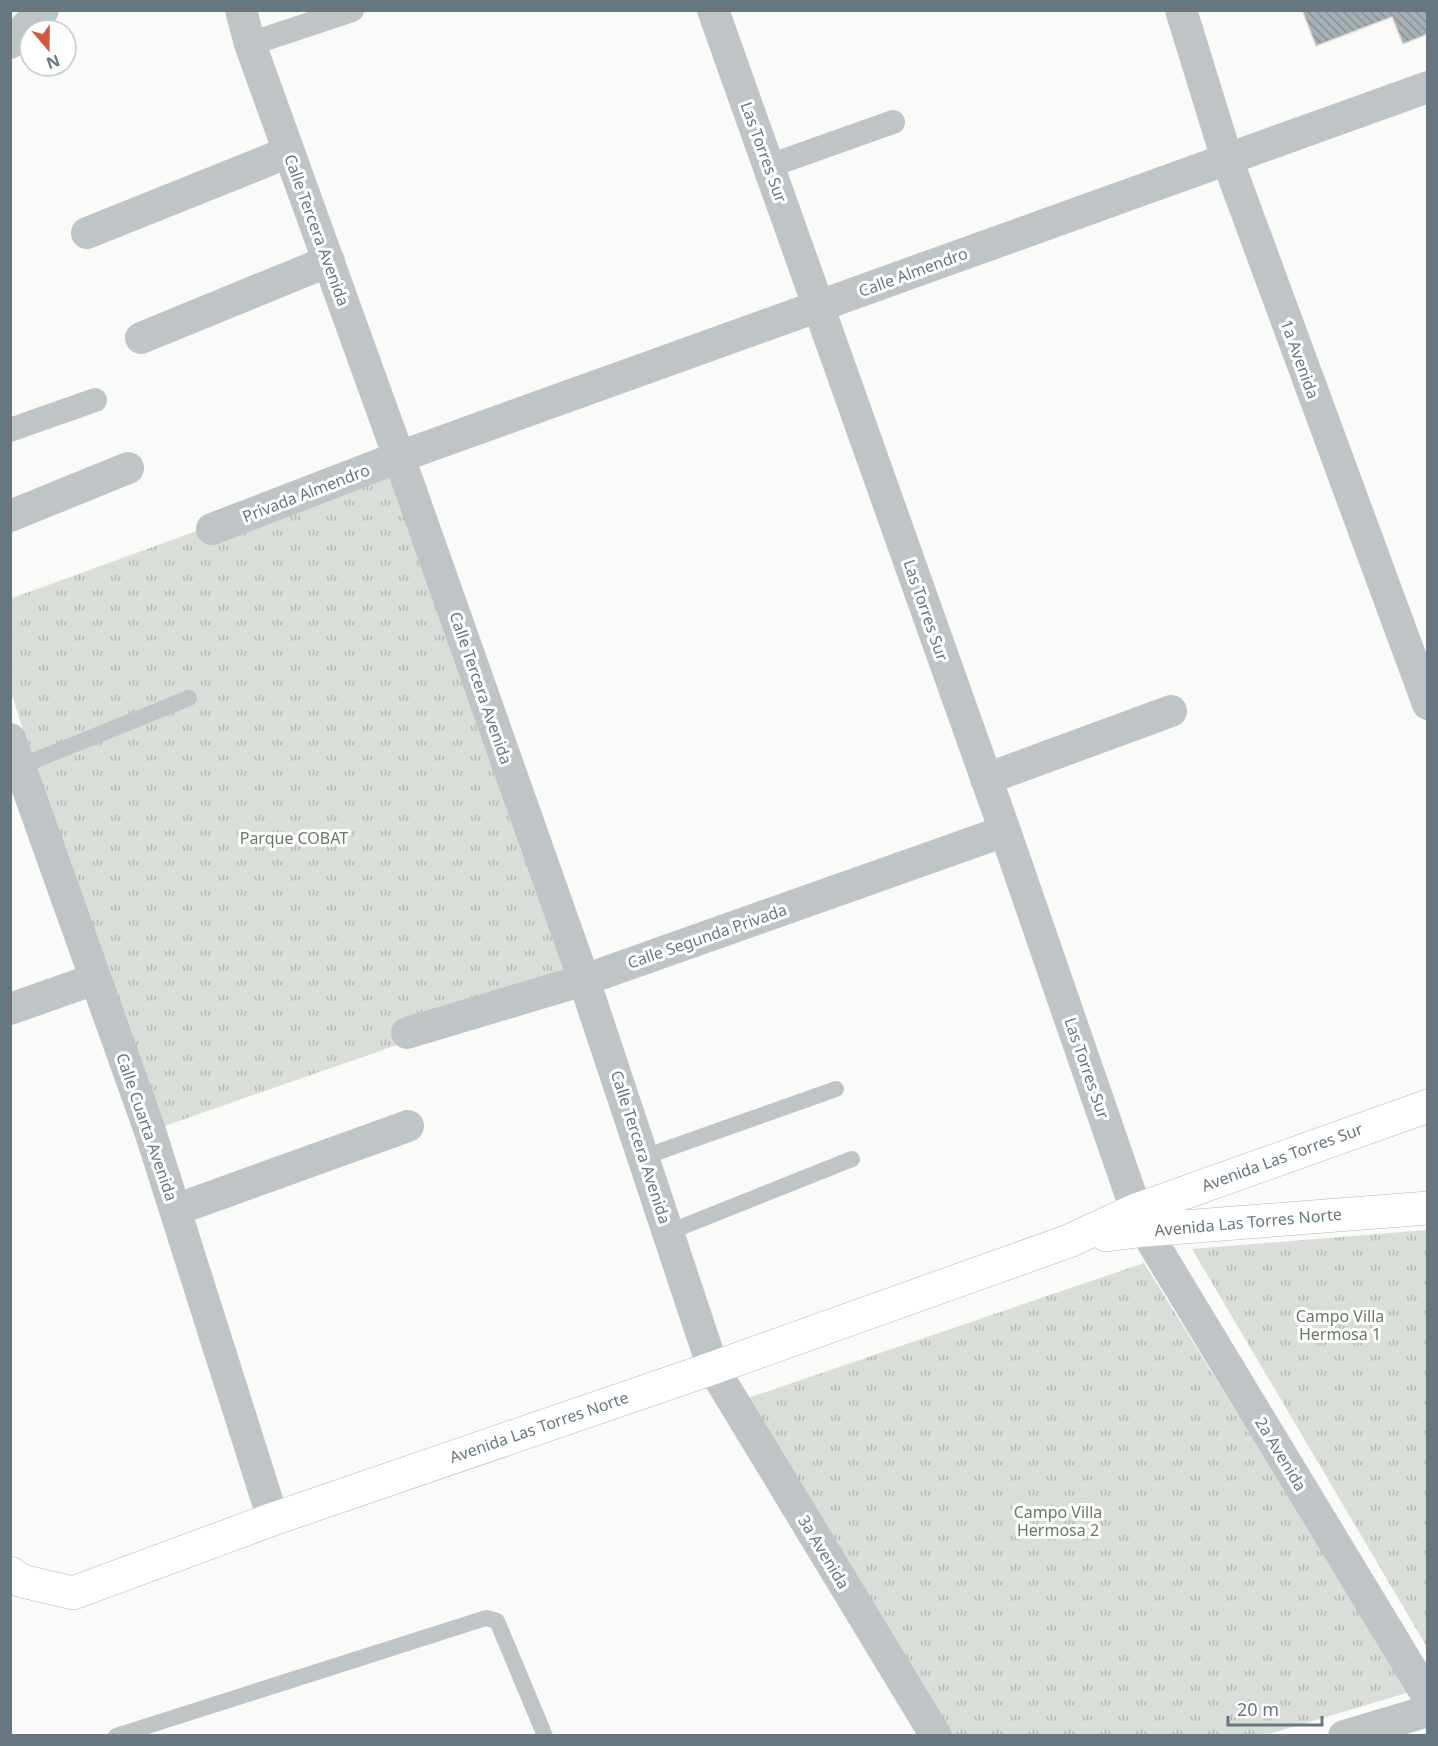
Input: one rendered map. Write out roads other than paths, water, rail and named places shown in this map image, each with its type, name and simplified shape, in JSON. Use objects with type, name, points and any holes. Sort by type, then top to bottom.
[{"type":"main road","name":"Avenida Las Torres Sur","points":[[1141,1220],[1428,1106]]},
{"type":"main road","name":"Avenida Las Torres Norte","points":[[10,1573],[22,1581],[73,1593],[273,1519],[713,1368],[1069,1241],[1141,1220],[1428,1208]]},
{"type":"street","points":[[10,43],[43,10]]},
{"type":"street","name":"Calle Tercera Avenida","points":[[241,10],[250,44],[584,980],[713,1368]]},
{"type":"street","points":[[250,44],[352,10]]},
{"type":"street","name":"Las Torres Sur","points":[[713,10],[1141,1220]]},
{"type":"street","name":"1a Avenida","points":[[1181,10],[1227,159],[1428,704]]},
{"type":"street","name":"Calle Almendro","points":[[399,457],[1428,87]]},
{"type":"street","points":[[769,166],[893,122]]},
{"type":"street","points":[[87,233],[289,152]]},
{"type":"street","points":[[141,338],[329,261]]},
{"type":"street","points":[[10,430],[95,400]]},
{"type":"street","name":"Privada Almendro","points":[[212,529],[399,457]]},
{"type":"street","points":[[10,516],[128,468]]},
{"type":"street","points":[[986,779],[1171,711]]},
{"type":"street","name":"Calle Cuarta Avenida","points":[[16,753],[150,1131],[273,1519]]},
{"type":"street","name":"Calle Segunda Privada","points":[[407,1033],[584,980],[1005,831]]},
{"type":"street","points":[[10,1009],[95,979]]},
{"type":"street","points":[[175,1210],[408,1126]]},
{"type":"street","name":"2a Avenida","points":[[1141,1220],[1428,1696]]},
{"type":"street","name":"3a Avenida","points":[[713,1368],[936,1736]]},
{"type":"street","points":[[1344,1736],[1428,1711]]},
{"type":"lane","points":[[16,753],[189,698]]},
{"type":"lane","points":[[644,1157],[836,1089]]},
{"type":"lane","points":[[669,1232],[852,1159]]},
{"type":"lane","points":[[116,1736],[486,1618],[497,1622],[545,1736]]},
{"type":"park label","name":"Parque COBAT","points":[[294,838]]},
{"type":"park label","name":"Campo Villa Hermosa 1","points":[[1340,1325]]},
{"type":"park label","name":"Campo Villa Hermosa 2","points":[[1058,1521]]}]
